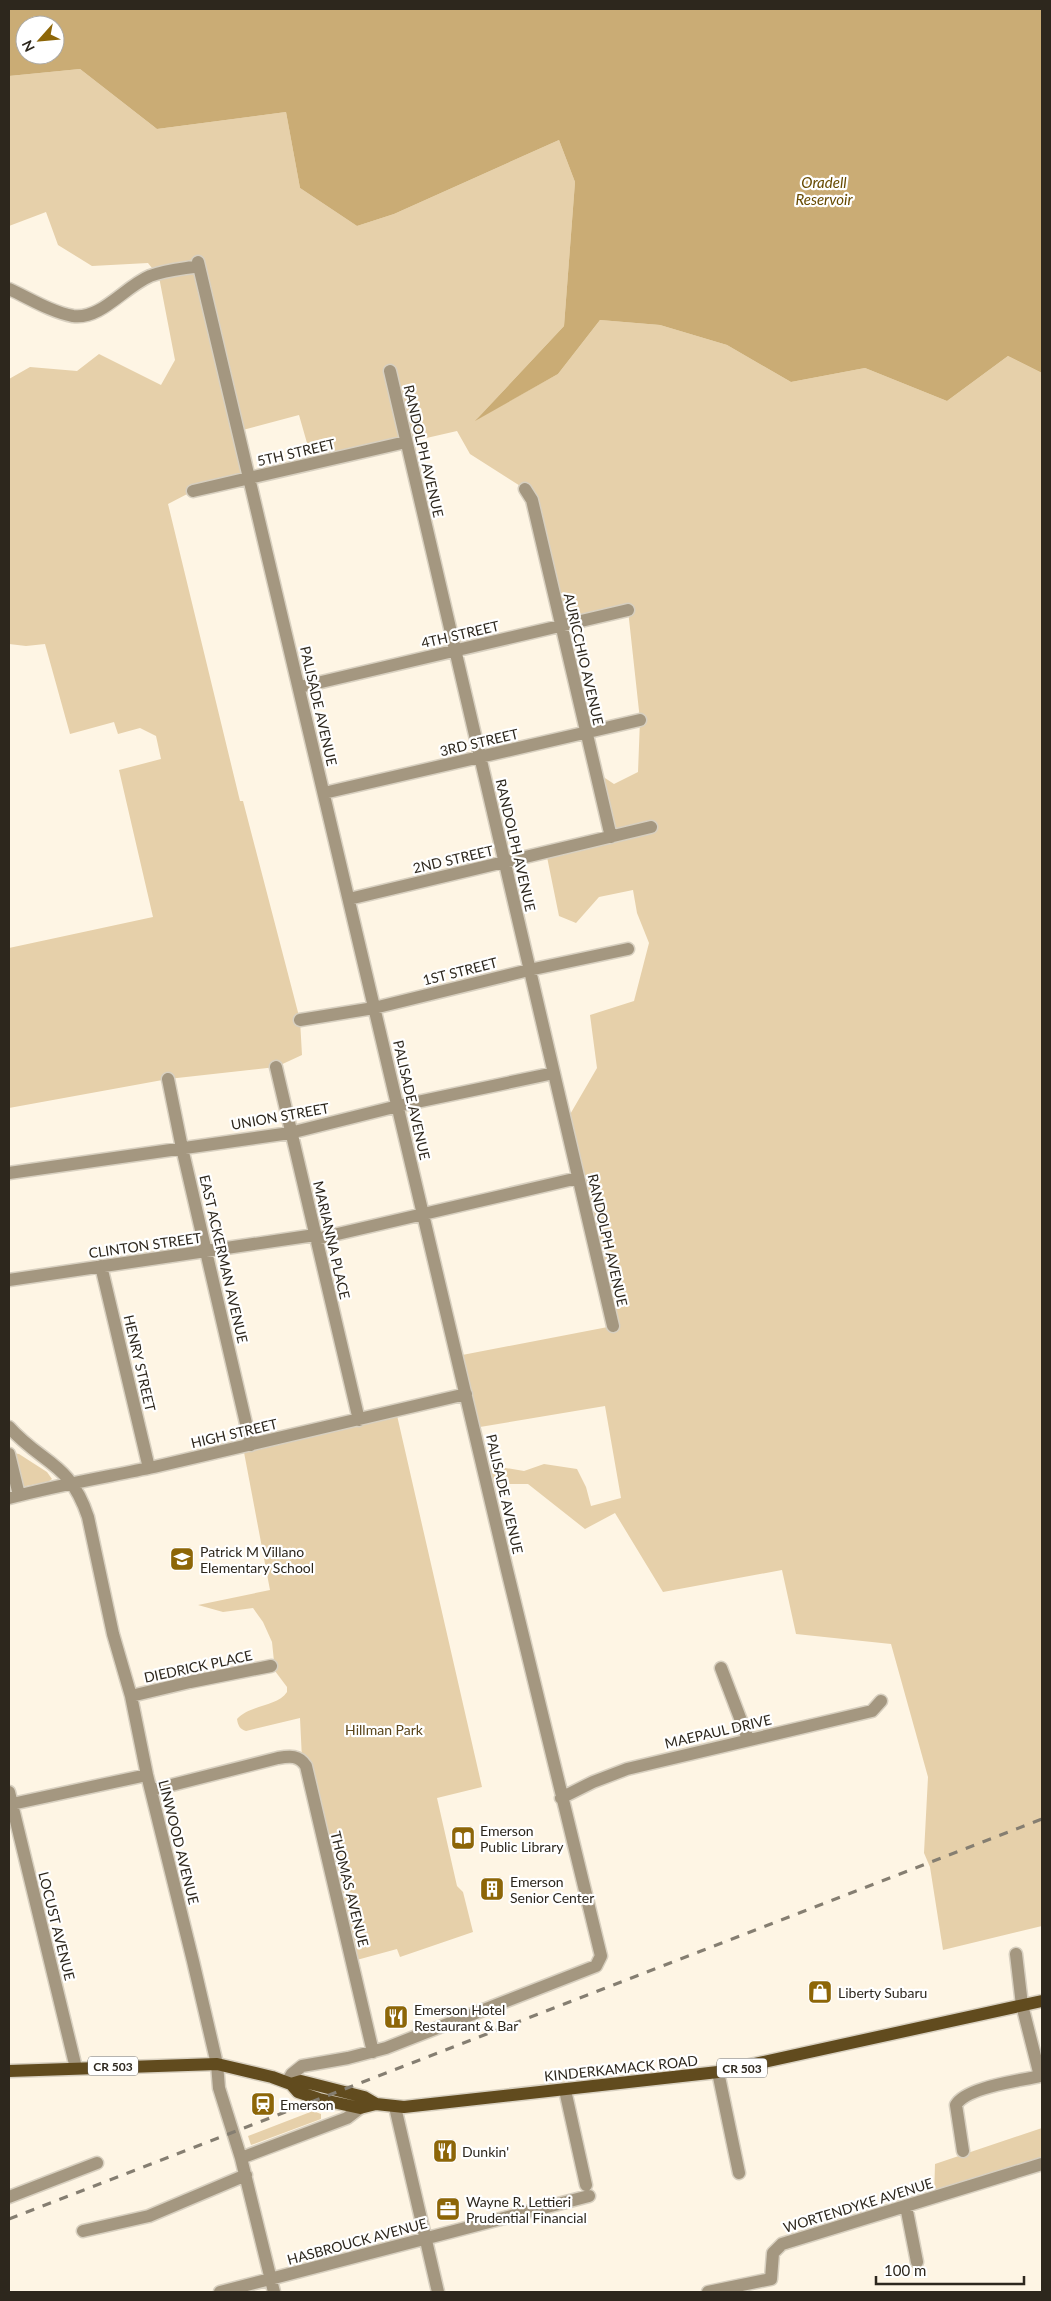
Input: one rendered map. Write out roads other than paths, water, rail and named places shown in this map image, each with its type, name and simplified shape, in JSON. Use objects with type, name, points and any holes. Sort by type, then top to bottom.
[{"type":"main road","name":"KINDERKAMACK ROAD","points":[[9,2071],[217,2064],[256,2072],[289,2083],[298,2092],[360,2108],[376,2104],[395,2106],[565,2090],[718,2072],[1042,2001]]},
{"type":"main road","name":"KINDERKAMACK ROAD","points":[[289,2083],[301,2081],[364,2097],[376,2104]]},
{"type":"street","name":"PALISADE AVENUE","points":[[9,289],[63,313],[84,316],[103,309],[120,294],[149,277],[198,264],[300,687],[561,1798],[601,1956],[596,1966],[373,2052]]},
{"type":"street","name":"RANDOLPH AVENUE","points":[[390,371],[613,1326]]},
{"type":"street","name":"5TH STREET","points":[[193,491],[406,442]]},
{"type":"street","name":"AURICCHIO AVENUE","points":[[525,490],[532,500],[611,837]]},
{"type":"street","name":"4TH STREET","points":[[300,687],[628,610]]},
{"type":"street","name":"3RD STREET","points":[[324,793],[640,720]]},
{"type":"street","name":"2ND STREET","points":[[349,899],[651,827]]},
{"type":"street","name":"1ST STREET","points":[[300,1020],[374,1008],[529,970],[628,950]]},
{"type":"street","name":"MARIANNA PLACE","points":[[276,1067],[358,1420]]},
{"type":"street","name":"UNION STREET","points":[[9,1172],[290,1133],[398,1106],[554,1074]]},
{"type":"street","name":"EAST ACKERMAN AVENUE","points":[[168,1079],[182,1148],[251,1445]]},
{"type":"street","name":"CLINTON STREET","points":[[9,1280],[316,1237],[578,1178]]},
{"type":"street","name":"HENRY STREET","points":[[101,1266],[149,1468]]},
{"type":"street","name":"HIGH STREET","points":[[14,1497],[72,1482],[149,1468],[251,1445],[466,1394]]},
{"type":"street","name":"LINWOOD AVENUE","points":[[9,1427],[22,1440],[54,1464],[72,1482],[83,1501],[90,1522],[113,1634],[131,1696],[147,1776],[152,1790],[217,2064],[219,2088],[246,2174],[274,2292]]},
{"type":"street","points":[[9,1454],[14,1497]]},
{"type":"street","name":"DIEDRICK PLACE","points":[[131,1696],[271,1666]]},
{"type":"street","points":[[721,1668],[748,1740]]},
{"type":"street","name":"MAEPAUL DRIVE","points":[[561,1798],[593,1782],[627,1769],[872,1711],[881,1700]]},
{"type":"street","name":"THOMAS AVENUE","points":[[152,1790],[278,1758],[296,1757],[306,1766],[373,2052]]},
{"type":"street","points":[[12,1804],[147,1776]]},
{"type":"street","name":"LOCUST AVENUE","points":[[9,1792],[76,2068]]},
{"type":"street","points":[[963,2151],[956,2105],[958,2101],[969,2093],[1041,2076],[1022,2005],[1016,1954]]},
{"type":"street","points":[[289,2083],[292,2074],[302,2066],[373,2052]]},
{"type":"street","points":[[718,2072],[740,2173]]},
{"type":"street","name":"HASBROUCK AVENUE","points":[[220,2292],[425,2239],[587,2190],[565,2090]]},
{"type":"street","points":[[395,2106],[438,2292]]},
{"type":"street","points":[[241,2158],[347,2118],[360,2108]]},
{"type":"street","points":[[9,2197],[97,2163]]},
{"type":"street","name":"WORTENDYKE AVENUE","points":[[708,2292],[771,2278],[772,2253],[782,2244],[1042,2164]]},
{"type":"street","points":[[83,2231],[137,2217],[150,2216],[246,2174]]},
{"type":"street","points":[[906,2206],[917,2262]]},
{"type":"water","name":"Oradell Reservoir","points":[[9,9],[1042,9],[1042,373],[1008,356],[947,401],[865,368],[791,382],[727,345],[660,325],[600,320],[558,374],[475,421],[564,326],[575,182],[559,140],[394,214],[357,226],[300,188],[286,112],[157,129],[80,69],[9,76]]},
{"type":"railway","points":[[9,2219],[1042,1819]]},
{"type":"place","name":"Patrick M Villano Elementary School","points":[[182,1559]]},
{"type":"place","name":"Emerson Public Library","points":[[463,1838]]},
{"type":"place","name":"Emerson Senior Center","points":[[492,1889]]},
{"type":"place","name":"Liberty Subaru","points":[[820,1992]]},
{"type":"place","name":"Emerson Hotel Restaurant & Bar","points":[[396,2017]]},
{"type":"place","name":"Emerson","points":[[263,2104]]},
{"type":"place","name":"Dunkin'","points":[[445,2151]]},
{"type":"place","name":"Wayne R. Lettieri Prudential Financial","points":[[448,2209]]},
{"type":"park label","name":"Hillman Park","points":[[384,1729]]}]
